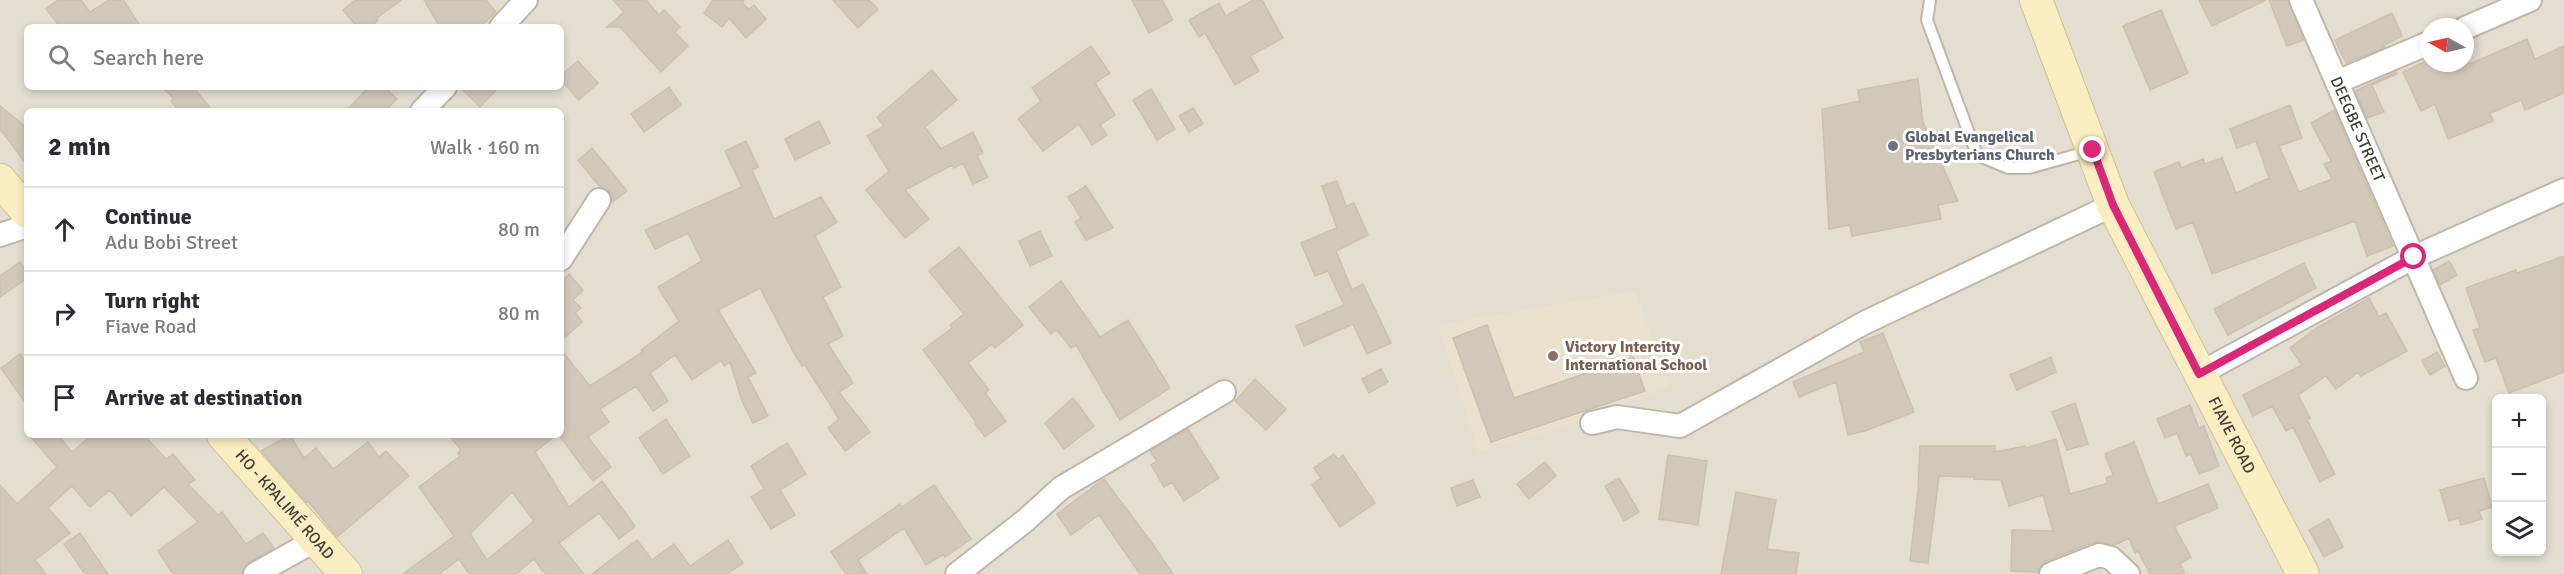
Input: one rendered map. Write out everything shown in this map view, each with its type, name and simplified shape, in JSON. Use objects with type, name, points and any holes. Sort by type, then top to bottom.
[{"type":"street","points":[[504,24],[526,0]]},
{"type":"street","name":"FIAVE ROAD","points":[[2036,0],[2113,205],[2302,574]]},
{"type":"street","name":"DEEGBE STREET","points":[[2301,0],[2466,378]]},
{"type":"street","points":[[2474,24],[2525,1]]},
{"type":"street","points":[[2337,82],[2420,47]]},
{"type":"street","points":[[425,108],[442,90]]},
{"type":"street","points":[[0,180],[24,208]]},
{"type":"street","points":[[2199,374],[2414,257],[2564,190]]},
{"type":"street","points":[[564,254],[598,200]]},
{"type":"street","points":[[1592,423],[1617,417],[1680,426],[1864,323],[2113,205]]},
{"type":"street","points":[[0,235],[24,227]]},
{"type":"street","points":[[957,574],[1026,520],[1061,488],[1224,392]]},
{"type":"street","name":"HO - KPALIMÉ ROAD","points":[[226,438],[346,574]]},
{"type":"street","points":[[255,574],[316,540]]},
{"type":"street","points":[[2051,574],[2099,555],[2111,558],[2128,574]]},
{"type":"lane","points":[[1930,0],[1927,20],[1977,155],[2008,168],[2029,168],[2093,150]]},
{"type":"shaded area","points":[[0,0],[2564,0],[2564,574],[0,574]]},
{"type":"shaded area","name":"Victory Intercity International School","points":[[1635,291],[1670,387],[1559,427],[1479,452],[1438,325]]},
{"type":"building","points":[[58,0],[81,0],[90,12],[109,0],[123,0],[139,24],[58,24],[46,9]]},
{"type":"building","points":[[355,0],[401,0],[377,18],[378,20],[373,24],[355,24],[343,10]]},
{"type":"building","points":[[424,0],[486,0],[496,12],[483,24],[438,24]]},
{"type":"building","points":[[613,0],[646,0],[659,15],[664,10],[680,27],[675,32],[688,46],[661,72],[620,27],[607,27],[624,12]]},
{"type":"building","points":[[713,0],[744,0],[742,3],[749,9],[754,5],[766,19],[746,38],[729,18],[722,27],[704,13]]},
{"type":"building","points":[[833,0],[869,0],[878,9],[858,28]]},
{"type":"building","points":[[1132,0],[1162,0],[1173,20],[1149,33]]},
{"type":"building","points":[[1253,0],[1262,0],[1283,38],[1250,56],[1259,71],[1235,85],[1205,33],[1199,37],[1189,20],[1219,3],[1226,16]]},
{"type":"building","points":[[2199,0],[2266,0],[2212,26]]},
{"type":"building","points":[[2269,0],[2288,0],[2304,40],[2287,46]]},
{"type":"building","points":[[2161,10],[2188,73],[2150,90],[2123,26]]},
{"type":"building","points":[[2392,13],[2402,36],[2384,45],[2385,47],[2346,63],[2335,40]]},
{"type":"building","points":[[2527,39],[2535,59],[2564,46],[2564,93],[2525,110],[2521,100],[2490,113],[2493,121],[2448,139],[2435,104],[2421,111],[2403,72],[2420,64],[2420,72],[2474,72],[2474,62]]},
{"type":"building","points":[[1091,46],[1110,73],[1095,83],[1115,115],[1100,125],[1107,135],[1092,145],[1079,124],[1043,151],[1018,119],[1041,101],[1032,88]]},
{"type":"building","points":[[578,61],[598,83],[579,100],[564,83],[564,73]]},
{"type":"building","points":[[932,70],[957,100],[925,127],[941,149],[973,132],[983,153],[977,156],[988,177],[973,184],[963,163],[954,168],[952,165],[905,190],[929,219],[905,238],[866,190],[889,171],[867,136],[884,126],[877,117]]},
{"type":"building","points":[[2396,72],[2397,74],[2372,85],[2384,112],[2367,118],[2355,91]]},
{"type":"building","points":[[1918,79],[1923,122],[1958,201],[1938,205],[1941,219],[1852,236],[1850,225],[1829,229],[1822,109],[1860,101],[1858,90]]},
{"type":"building","points":[[669,87],[681,105],[644,132],[631,114]]},
{"type":"building","points":[[1151,89],[1175,129],[1157,140],[1133,100]]},
{"type":"building","points":[[165,90],[196,90],[210,108],[177,108],[171,101],[174,99]]},
{"type":"building","points":[[366,90],[388,90],[397,99],[388,108],[349,108]]},
{"type":"building","points":[[463,90],[496,90],[480,107]]},
{"type":"building","points":[[2290,105],[2302,138],[2279,146],[2299,192],[2332,179],[2324,164],[2331,161],[2311,123],[2334,110],[2393,246],[2367,256],[2355,221],[2212,274],[2193,222],[2176,229],[2154,172],[2179,162],[2181,168],[2203,159],[2205,164],[2222,158],[2236,193],[2269,178],[2256,141],[2237,148],[2230,129]]},
{"type":"building","points":[[0,106],[24,126],[24,161],[0,129]]},
{"type":"building","points":[[1193,108],[1203,124],[1189,132],[1179,116]]},
{"type":"building","points":[[819,121],[830,143],[795,160],[785,139]]},
{"type":"building","points":[[746,141],[758,167],[752,170],[774,219],[821,197],[837,222],[815,236],[841,287],[823,297],[843,336],[828,344],[853,383],[839,392],[870,432],[845,451],[828,428],[839,419],[805,365],[802,366],[794,353],[760,288],[718,310],[756,373],[748,377],[768,416],[753,423],[742,401],[730,362],[724,366],[721,360],[692,380],[675,355],[650,373],[668,401],[653,411],[636,386],[600,409],[609,422],[588,437],[611,467],[593,481],[561,438],[564,438],[564,354],[590,386],[643,352],[641,350],[679,321],[658,287],[702,261],[688,233],[655,249],[645,230],[742,187],[725,151]]},
{"type":"building","points":[[592,148],[627,191],[613,202],[611,193],[600,187],[578,160]]},
{"type":"building","points":[[1337,181],[1346,206],[1354,203],[1368,235],[1336,251],[1352,290],[1363,284],[1391,343],[1367,354],[1353,324],[1304,346],[1296,326],[1344,305],[1328,271],[1315,276],[1301,243],[1337,228],[1322,186]]},
{"type":"building","points":[[1086,186],[1113,228],[1086,240],[1075,222],[1081,218],[1068,197]]},
{"type":"building","points":[[1040,231],[1052,256],[1030,266],[1019,241]]},
{"type":"building","points":[[959,247],[1023,325],[995,348],[992,344],[968,363],[989,390],[985,393],[1006,421],[985,437],[923,350],[952,328],[950,325],[964,314],[929,271]]},
{"type":"building","points":[[2564,256],[2564,372],[2509,393],[2496,358],[2485,362],[2473,330],[2480,328],[2466,288]]},
{"type":"building","points":[[2449,261],[2457,275],[2440,285],[2433,270]]},
{"type":"building","points":[[20,262],[24,268],[24,280],[0,297],[0,276]]},
{"type":"building","points":[[2304,263],[2316,288],[2228,335],[2214,309]]},
{"type":"building","points":[[569,274],[583,290],[573,300],[581,308],[575,313],[582,322],[564,338],[564,279]]},
{"type":"building","points":[[1061,281],[1100,337],[1128,320],[1170,388],[1120,420],[1076,345],[1071,348],[1057,330],[1051,334],[1029,307]]},
{"type":"building","points":[[2369,298],[2379,317],[2386,313],[2407,351],[2361,376],[2358,372],[2336,389],[2326,376],[2298,395],[2310,418],[2307,420],[2335,474],[2320,482],[2293,427],[2286,431],[2272,406],[2253,416],[2243,395],[2302,365],[2290,348],[2317,328]]},
{"type":"building","points":[[1487,325],[1514,398],[1633,357],[1645,391],[1491,442],[1453,338]]},
{"type":"building","points":[[1883,333],[1914,412],[1865,431],[1848,435],[1836,382],[1799,397],[1793,382],[1864,352],[1860,342]]},
{"type":"building","points":[[2437,352],[2445,366],[2430,375],[2422,361]]},
{"type":"building","points":[[20,354],[24,360],[24,401],[1,368]]},
{"type":"building","points":[[2051,357],[2056,372],[2017,390],[2010,375]]},
{"type":"building","points":[[1381,369],[1388,382],[1369,393],[1362,379]]},
{"type":"building","points":[[1255,379],[1286,409],[1266,430],[1235,401]]},
{"type":"building","points":[[1073,398],[1094,426],[1064,449],[1045,423]]},
{"type":"building","points":[[2075,403],[2088,444],[2067,450],[2052,412]]},
{"type":"building","points":[[2190,405],[2199,428],[2204,426],[2219,466],[2199,474],[2191,454],[2186,456],[2177,433],[2165,438],[2157,419]]},
{"type":"building","points":[[666,419],[690,456],[663,474],[639,438]]},
{"type":"building","points":[[1188,429],[1219,478],[1184,501],[1172,482],[1164,487],[1151,465],[1157,461],[1150,451]]},
{"type":"building","points":[[32,438],[60,438],[72,452],[88,438],[147,438],[166,459],[173,454],[195,480],[188,484],[218,515],[222,512],[246,544],[263,533],[274,548],[248,563],[242,574],[173,574],[158,551],[198,522],[164,487],[131,516],[110,490],[90,507],[72,486],[48,508],[70,533],[35,560],[46,574],[0,574],[0,485],[17,504],[57,467]]},
{"type":"building","points":[[285,438],[292,438],[304,458],[316,448],[333,469],[368,442],[379,457],[386,451],[409,476],[337,537],[308,501],[306,502],[261,451]]},
{"type":"building","points":[[451,438],[552,438],[535,452],[569,507],[602,481],[635,526],[619,539],[599,513],[559,543],[584,574],[545,574],[534,559],[516,574],[469,574],[459,559],[439,574],[403,574],[454,536],[419,487],[460,456],[458,453],[461,450]],"holes":[[[512,492],[534,521],[487,560],[470,534]]]},
{"type":"building","points":[[2056,439],[2070,494],[2108,483],[2106,478],[2113,475],[2105,454],[2134,442],[2158,504],[2208,484],[2218,508],[2174,526],[2191,557],[2180,564],[2185,574],[2150,574],[2138,551],[2135,553],[2129,538],[2115,545],[2094,542],[2046,561],[2037,572],[2011,571],[2012,530],[2053,531],[2043,495],[2009,506],[2001,480],[1974,479],[1974,477],[1939,476],[1928,563],[1910,561],[1918,491],[1920,446],[1995,446],[1995,452],[2025,446],[2026,448]]},
{"type":"building","points":[[787,443],[806,474],[780,490],[795,515],[771,529],[751,497],[764,489],[751,466]]},
{"type":"building","points":[[1334,454],[1338,459],[1343,455],[1375,503],[1340,527],[1312,485],[1321,478],[1314,468]]},
{"type":"building","points":[[1668,455],[1707,461],[1698,525],[1659,519]]},
{"type":"building","points":[[1545,462],[1556,476],[1529,499],[1517,484]]},
{"type":"building","points":[[1619,478],[1639,512],[1624,521],[1605,486]]},
{"type":"building","points":[[2484,478],[2492,507],[2479,511],[2482,519],[2461,525],[2459,518],[2449,521],[2440,490]]},
{"type":"building","points":[[1104,479],[1173,574],[1140,574],[1099,515],[1071,535],[1057,514]]},
{"type":"building","points":[[1473,480],[1480,497],[1457,506],[1451,488]]},
{"type":"building","points":[[934,485],[971,539],[945,557],[944,554],[926,565],[904,528],[858,560],[867,574],[846,574],[831,552],[900,504],[902,507]]},
{"type":"building","points":[[1736,492],[1776,500],[1767,549],[1799,553],[1796,574],[1721,574]]},
{"type":"building","points":[[2329,519],[2343,547],[2324,557],[2309,530]]},
{"type":"building","points":[[80,533],[108,574],[85,574],[64,544]]},
{"type":"building","points":[[637,540],[652,560],[674,544],[690,566],[728,540],[743,563],[727,574],[592,574]]},
{"type":"place","name":"Global Evangelical Presbyterians Church","points":[[1893,146]]},
{"type":"place","name":"Victory Intercity International School","points":[[1553,356]]},
{"type":"route","points":[[2093,150],[2113,205],[2199,374],[2414,257]]}]
